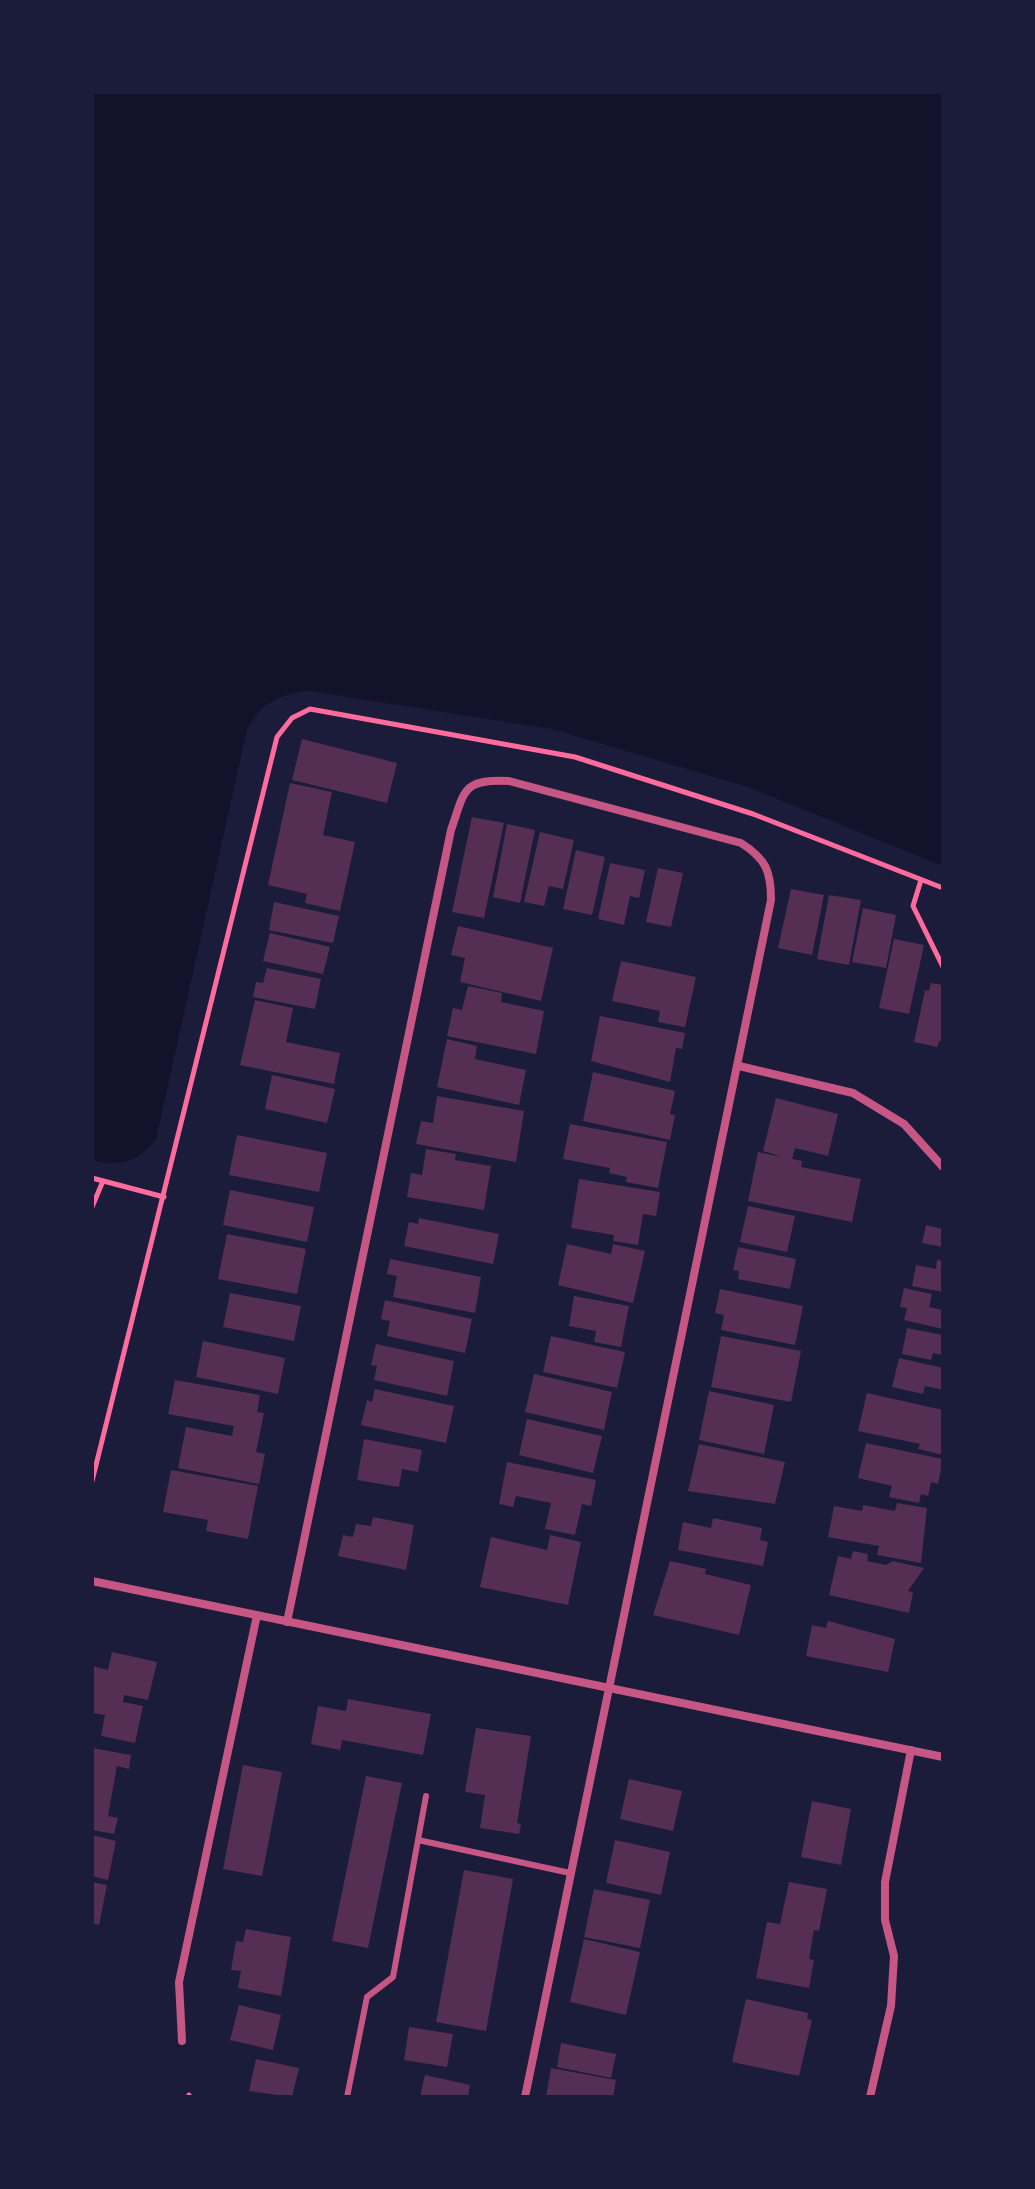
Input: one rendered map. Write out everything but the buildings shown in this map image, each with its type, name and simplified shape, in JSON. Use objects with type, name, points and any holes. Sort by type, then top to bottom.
[{"type":"street","points":[[287,1622],[451,830],[465,791],[482,780],[509,781],[741,843],[760,855],[771,873],[771,900],[525,2097]]},
{"type":"street","points":[[739,1066],[853,1093],[904,1124],[943,1167]]},
{"type":"street","points":[[92,1581],[943,1757]]},
{"type":"street","points":[[182,2041],[179,1982],[257,1615]]},
{"type":"street","points":[[870,2097],[891,2006],[894,1956],[885,1920],[885,1882],[911,1750]]},
{"type":"lane","points":[[347,2097],[367,1997],[393,1977],[426,1796]]},
{"type":"lane","points":[[418,1840],[570,1873]]},
{"type":"path","points":[[92,1481],[277,737],[292,718],[310,709],[575,757],[753,814],[943,888]]},
{"type":"path","points":[[921,880],[913,906],[943,967]]},
{"type":"path","points":[[92,1178],[164,1197]]},
{"type":"path","points":[[92,1207],[103,1181]]},
{"type":"shaded area","points":[[92,92],[943,92],[943,866],[748,787],[552,729],[309,691],[280,697],[265,706],[247,729],[156,1139],[143,1153],[128,1161],[111,1163],[92,1160]]}]
